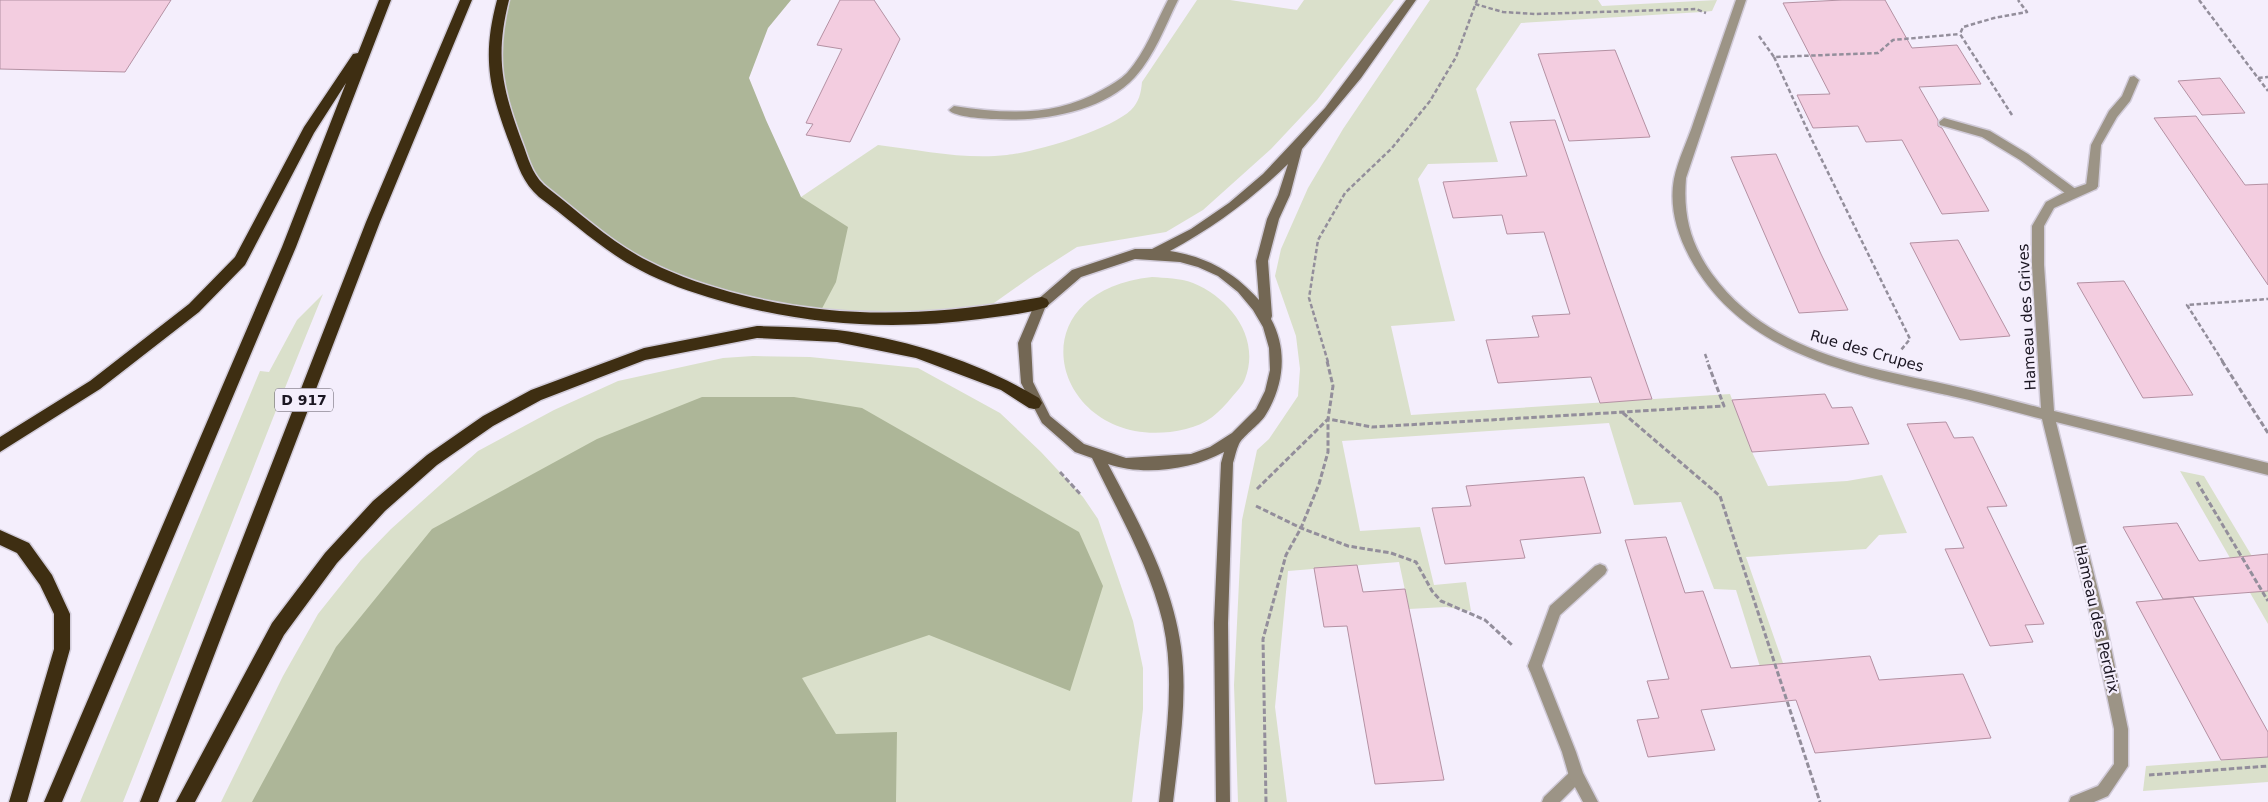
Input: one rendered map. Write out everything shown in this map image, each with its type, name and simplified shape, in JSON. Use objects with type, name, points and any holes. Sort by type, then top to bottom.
[{"type":"highway","points":[[53,802],[289,247],[385,0]]},
{"type":"highway","name":"D 917","points":[[149,802],[373,222],[466,0]]},
{"type":"highway","points":[[503,0],[496,22],[494,72],[500,105],[532,182],[596,233],[646,267],[703,290],[763,305],[834,318],[919,321],[977,315],[1042,303]]},
{"type":"highway","points":[[0,445],[95,385],[194,308],[240,261],[309,130],[374,31]]},
{"type":"highway","points":[[185,802],[278,629],[331,558],[379,506],[432,460],[488,421],[536,396],[644,354],[757,332],[837,336],[916,352],[979,374],[1006,386],[1034,403]]},
{"type":"highway","points":[[0,537],[23,548],[46,580],[62,614],[62,649],[18,802]]},
{"type":"main road","points":[[1154,254],[1182,241],[1251,193],[1297,150],[1370,60],[1411,0]]},
{"type":"main road","points":[[1266,319],[1262,261],[1273,219],[1284,195],[1297,150]]},
{"type":"main road","points":[[1154,254],[1178,256],[1200,263],[1221,272],[1245,291],[1255,301],[1266,319],[1273,336],[1276,373],[1271,392],[1262,410],[1250,425],[1234,439],[1210,454],[1184,462],[1164,465],[1126,464],[1098,457],[1078,447],[1060,435],[1045,420],[1034,403],[1027,386],[1023,369],[1023,352],[1026,334],[1042,303],[1060,284],[1082,270],[1117,257],[1154,254]]},
{"type":"main road","points":[[1223,802],[1221,623],[1227,463],[1234,439]]},
{"type":"main road","points":[[1098,457],[1130,519],[1163,597],[1174,645],[1177,695],[1166,802]]},
{"type":"street","points":[[954,110],[1009,118],[1032,117],[1051,114],[1093,100],[1110,91],[1134,71],[1173,0]]},
{"type":"street","name":"Rue des Crupes","points":[[1741,0],[1680,178],[1677,206],[1683,232],[1708,281],[1734,308],[1773,337],[1810,355],[2048,416],[2268,469]]},
{"type":"street","name":"Hameau des Grives","points":[[2048,416],[2038,265],[2038,226],[2050,205],[2092,186],[2096,145],[2113,114],[2126,98],[2134,80]]},
{"type":"street","points":[[1944,122],[1986,134],[2024,157],[2073,193]]},
{"type":"street","name":"Hameau des Perdrix","points":[[2048,416],[2097,614],[2121,729],[2120,766]]},
{"type":"street","points":[[1591,802],[1576,776],[1569,752],[1535,666],[1555,611],[1600,570]]},
{"type":"street","points":[[2076,802],[2103,791],[2120,766]]},
{"type":"street","points":[[1549,802],[1576,776]]},
{"type":"path","points":[[1266,802],[1263,639],[1286,555],[1301,528],[1319,484],[1328,452],[1328,419],[1333,386],[1309,298],[1318,240],[1344,193],[1392,148],[1430,101],[1456,57],[1477,0]]},
{"type":"path","points":[[1960,34],[1963,27],[1976,22],[2027,12],[2018,0]]},
{"type":"path","points":[[2199,0],[2268,91]]},
{"type":"path","points":[[1475,4],[1502,12],[1536,14],[1696,9],[1735,22],[1757,32],[1774,57],[1910,339],[1894,360],[1896,378]]},
{"type":"path","points":[[1774,57],[1878,53],[1893,40],[1960,34]]},
{"type":"path","points":[[1960,34],[2030,145],[2024,157]]},
{"type":"path","points":[[2258,78],[2268,77]]},
{"type":"path","points":[[2268,299],[2187,305],[2268,433]]},
{"type":"path","points":[[1328,419],[1372,427],[1724,406],[1706,354]]},
{"type":"path","points":[[1623,412],[1720,496],[1820,802]]},
{"type":"path","points":[[1252,494],[1328,419]]},
{"type":"path","points":[[2180,448],[2192,474],[2268,601]]},
{"type":"path","points":[[1053,465],[1083,497]]},
{"type":"path","points":[[1253,504],[1301,528],[1348,546],[1391,553],[1416,562],[1432,591],[1441,601],[1485,620],[1535,666]]},
{"type":"path","points":[[2120,766],[2146,775],[2268,766]]},
{"type":"green space","points":[[503,0],[791,0],[768,28],[749,78],[801,197],[848,227],[836,282],[818,316],[763,305],[645,267],[532,182],[500,105]]},
{"type":"green space","points":[[1197,0],[1230,0],[1297,10],[1304,0],[1394,0],[1317,100],[1271,149],[1203,210],[1166,232],[1077,247],[977,315],[818,316],[801,197],[878,145],[959,155],[1007,155],[1053,145],[1107,125],[1121,118],[1134,107],[1139,97],[1142,82]]},
{"type":"green space","points":[[1430,0],[1598,0],[1602,6],[1717,0],[1712,11],[1521,23],[1476,89],[1498,162],[1428,164],[1418,179],[1455,321],[1391,326],[1411,415],[1730,394],[1752,452],[1768,486],[1847,481],[1882,475],[1907,533],[1879,535],[1866,549],[1746,557],[1783,663],[1761,670],[1736,590],[1714,589],[1681,502],[1634,505],[1609,423],[1342,441],[1360,531],[1420,527],[1434,585],[1466,582],[1471,611],[1446,607],[1409,609],[1399,562],[1288,571],[1275,707],[1287,802],[1238,802],[1234,685],[1242,520],[1257,450],[1269,439],[1298,396],[1300,369],[1296,336],[1275,276],[1281,249],[1308,188],[1343,129]]},
{"type":"green space","points":[[1152,277],[1188,281],[1207,290],[1230,309],[1239,321],[1249,349],[1249,364],[1243,384],[1212,417],[1186,429],[1142,432],[1106,421],[1080,399],[1066,371],[1064,340],[1077,312],[1106,289]]},
{"type":"green space","points":[[323,294],[123,802],[80,802],[260,371],[269,372],[297,320]]},
{"type":"green space","points":[[753,356],[810,357],[918,368],[1000,413],[1041,452],[1083,497],[1098,519],[1133,621],[1143,668],[1143,709],[1132,802],[221,802],[283,676],[318,614],[361,560],[391,529],[478,451],[554,410],[618,381],[723,358]]},
{"type":"green space","points":[[702,397],[794,397],[862,408],[1079,532],[1103,586],[1070,691],[929,635],[802,678],[836,734],[897,732],[896,802],[252,802],[336,647],[432,529],[597,439]]},
{"type":"green space","points":[[2180,471],[2204,476],[2268,583],[2268,624]]},
{"type":"green space","points":[[2268,757],[2268,782],[2143,791],[2146,766]]},
{"type":"building","points":[[0,0],[171,0],[125,72],[0,69]]},
{"type":"building","points":[[840,0],[874,0],[900,39],[850,142],[806,135],[813,124],[806,123],[842,49],[817,45]]},
{"type":"building","points":[[1885,0],[1912,48],[1957,45],[1981,84],[1919,87],[1938,120],[1938,126],[1942,128],[1989,211],[1942,214],[1902,140],[1866,142],[1858,126],[1813,128],[1797,95],[1830,94],[1783,3]]},
{"type":"building","points":[[1615,50],[1650,137],[1569,141],[1538,54]]},
{"type":"building","points":[[2220,78],[2245,113],[2202,115],[2178,81]]},
{"type":"building","points":[[2196,116],[2245,185],[2268,184],[2268,285],[2154,118]]},
{"type":"building","points":[[1555,120],[1652,399],[1600,403],[1591,377],[1498,383],[1486,340],[1539,337],[1532,316],[1570,314],[1544,232],[1507,234],[1502,215],[1453,218],[1443,182],[1527,176],[1510,122]]},
{"type":"building","points":[[1776,154],[1848,310],[1799,313],[1731,157]]},
{"type":"building","points":[[1958,240],[2010,336],[1960,340],[1910,243]]},
{"type":"building","points":[[2124,281],[2193,395],[2143,398],[2077,283]]},
{"type":"building","points":[[1825,394],[1832,408],[1852,407],[1869,444],[1752,452],[1732,400]]},
{"type":"building","points":[[1946,422],[1954,438],[1973,437],[2007,506],[1987,507],[2044,624],[2025,625],[2033,642],[1990,646],[1945,549],[1964,548],[1907,424]]},
{"type":"building","points":[[1584,477],[1601,533],[1520,540],[1525,558],[1445,564],[1432,508],[1471,506],[1466,486]]},
{"type":"building","points":[[2177,523],[2199,561],[2268,554],[2268,591],[2163,599],[2123,527]]},
{"type":"building","points":[[1666,537],[1685,593],[1703,591],[1731,668],[1870,656],[1879,680],[1963,674],[1991,738],[1815,753],[1796,700],[1701,710],[1715,750],[1648,757],[1637,720],[1659,718],[1647,681],[1669,679],[1625,540]]},
{"type":"building","points":[[1357,565],[1363,592],[1405,589],[1444,780],[1375,784],[1347,626],[1324,627],[1314,568]]},
{"type":"building","points":[[2193,597],[2268,732],[2268,757],[2221,760],[2136,602]]}]
